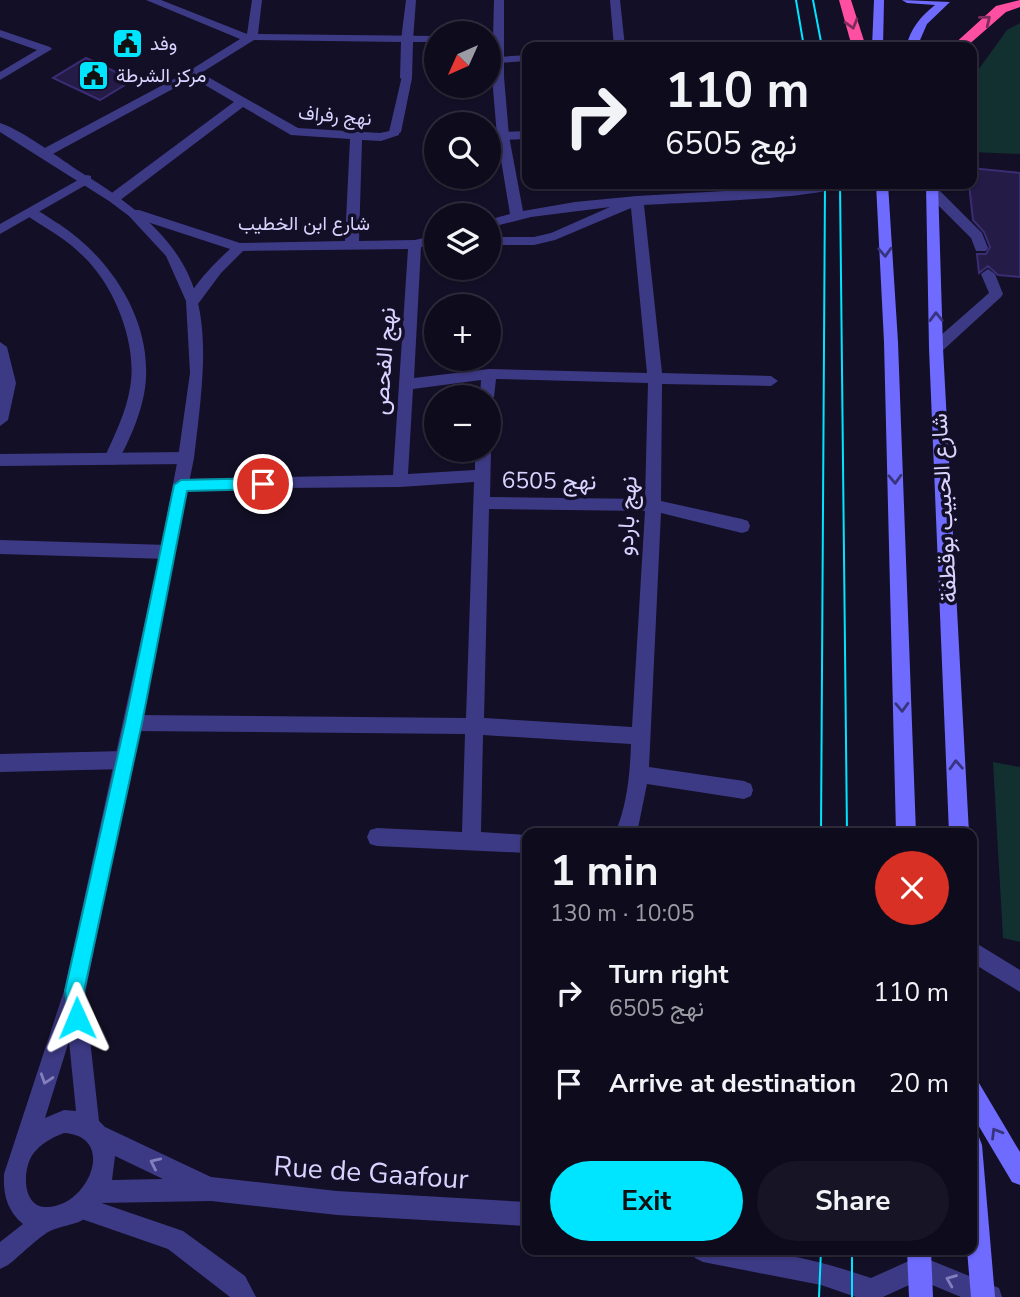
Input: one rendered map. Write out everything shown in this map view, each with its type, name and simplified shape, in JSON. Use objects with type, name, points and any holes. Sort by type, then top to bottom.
[{"type":"highway","points":[[845,0],[858,42]]},
{"type":"highway","points":[[963,42],[979,25],[1001,9],[1020,3]]},
{"type":"main road","points":[[878,42],[879,0]]},
{"type":"main road","points":[[907,0],[949,1]]},
{"type":"main road","points":[[913,42],[914,31],[925,18],[949,1]]},
{"type":"main road","name":"شارع الحبيب بوقطفة","points":[[881,189],[891,342],[906,828]]},
{"type":"main road","name":"شارع الحبيب بوقطفة","points":[[932,189],[936,348],[959,828]]},
{"type":"main road","points":[[977,1101],[1020,1174]]},
{"type":"main road","points":[[977,1209],[985,1295]]},
{"type":"main road","points":[[920,1259],[921,1297]]},
{"type":"street","points":[[150,0],[250,38],[424,39]]},
{"type":"street","points":[[45,153],[193,73],[250,38],[257,0]]},
{"type":"street","name":"نهج رفراف","points":[[193,73],[295,132],[381,137],[395,132],[406,78],[411,0]]},
{"type":"street","points":[[496,21],[499,0]]},
{"type":"street","points":[[615,0],[619,42]]},
{"type":"street","points":[[0,33],[46,49],[0,77]]},
{"type":"street","points":[[501,60],[522,58]]},
{"type":"street","points":[[500,98],[503,136],[517,215]]},
{"type":"street","points":[[114,198],[243,101]]},
{"type":"street","name":"شارع ابن الخطيب","points":[[0,127],[87,179],[134,213],[172,254],[194,301]]},
{"type":"street","points":[[503,136],[522,135]]},
{"type":"street","points":[[352,243],[356,136]]},
{"type":"street","points":[[0,230],[87,179]]},
{"type":"street","points":[[501,220],[555,208],[803,189]]},
{"type":"street","points":[[933,189],[977,236],[981,248]]},
{"type":"street","points":[[501,241],[534,241],[555,236],[638,200]]},
{"type":"street","name":"نهج باردو","points":[[629,828],[639,774],[653,505],[655,377],[638,230],[638,200]]},
{"type":"street","points":[[31,212],[96,261],[122,305],[132,331],[139,376],[113,458]]},
{"type":"street","name":"شارع ابن الخطيب","points":[[134,213],[239,247],[424,242]]},
{"type":"street","name":"نهج الفحص","points":[[400,481],[415,244]]},
{"type":"street","points":[[75,991],[93,1130],[105,1153],[103,1173],[88,1200],[64,1218],[46,1220],[29,1215],[18,1203],[13,1185],[20,1156],[75,991],[133,723],[186,458],[197,373],[194,301],[216,270],[239,247]]},
{"type":"street","points":[[936,348],[996,294],[988,274]]},
{"type":"street","points":[[0,347],[9,383],[0,420]]},
{"type":"street","points":[[488,385],[489,373]]},
{"type":"street","points":[[405,385],[489,373],[771,381]]},
{"type":"street","points":[[0,460],[186,458]]},
{"type":"street","points":[[471,842],[482,462]]},
{"type":"street","name":"نهج 6505","points":[[181,485],[400,481],[480,476]]},
{"type":"street","name":"نهج 6505","points":[[480,503],[653,505],[742,526]]},
{"type":"street","points":[[0,547],[168,552]]},
{"type":"street","points":[[133,723],[475,726],[639,736]]},
{"type":"street","points":[[0,763],[125,760]]},
{"type":"street","points":[[639,774],[744,790]]},
{"type":"street","points":[[376,837],[522,844]]},
{"type":"street","points":[[977,954],[1020,982]]},
{"type":"street","points":[[0,1185],[38,1131],[55,1122],[72,1119],[211,1189]]},
{"type":"street","points":[[88,1200],[211,1189]]},
{"type":"street","name":"Rue de Gaafour","points":[[211,1189],[337,1203],[522,1214]]},
{"type":"street","points":[[88,1200],[175,1239],[236,1284],[244,1297]]},
{"type":"street","points":[[0,1256],[46,1220]]},
{"type":"street","points":[[729,1255],[821,1273],[874,1294],[920,1259],[985,1295]]},
{"type":"green space","points":[[1020,23],[1020,154],[977,152],[977,72],[1007,30]]},
{"type":"green space","points":[[993,762],[1020,767],[1020,942],[1003,938]]},
{"type":"building","points":[[86,58],[133,80],[100,100],[53,78]]},
{"type":"building","points":[[977,169],[1020,173],[1020,277],[998,275],[988,266],[979,273],[977,254],[986,254],[990,247],[984,232],[973,220],[970,189],[977,189]]},
{"type":"tram line","points":[[796,0],[803,42]]},
{"type":"tram line","points":[[813,0],[821,42]]},
{"type":"tram line","points":[[821,828],[825,189]]},
{"type":"tram line","points":[[840,189],[847,828]]},
{"type":"tram line","points":[[819,1297],[821,1255]]},
{"type":"tram line","points":[[852,1255],[852,1297]]},
{"type":"place","name":"وفد","points":[[127,44]]},
{"type":"place","name":"مركز الشرطة","points":[[93,76]]},
{"type":"route","points":[[77,1018],[75,991],[181,485],[263,484]]}]
